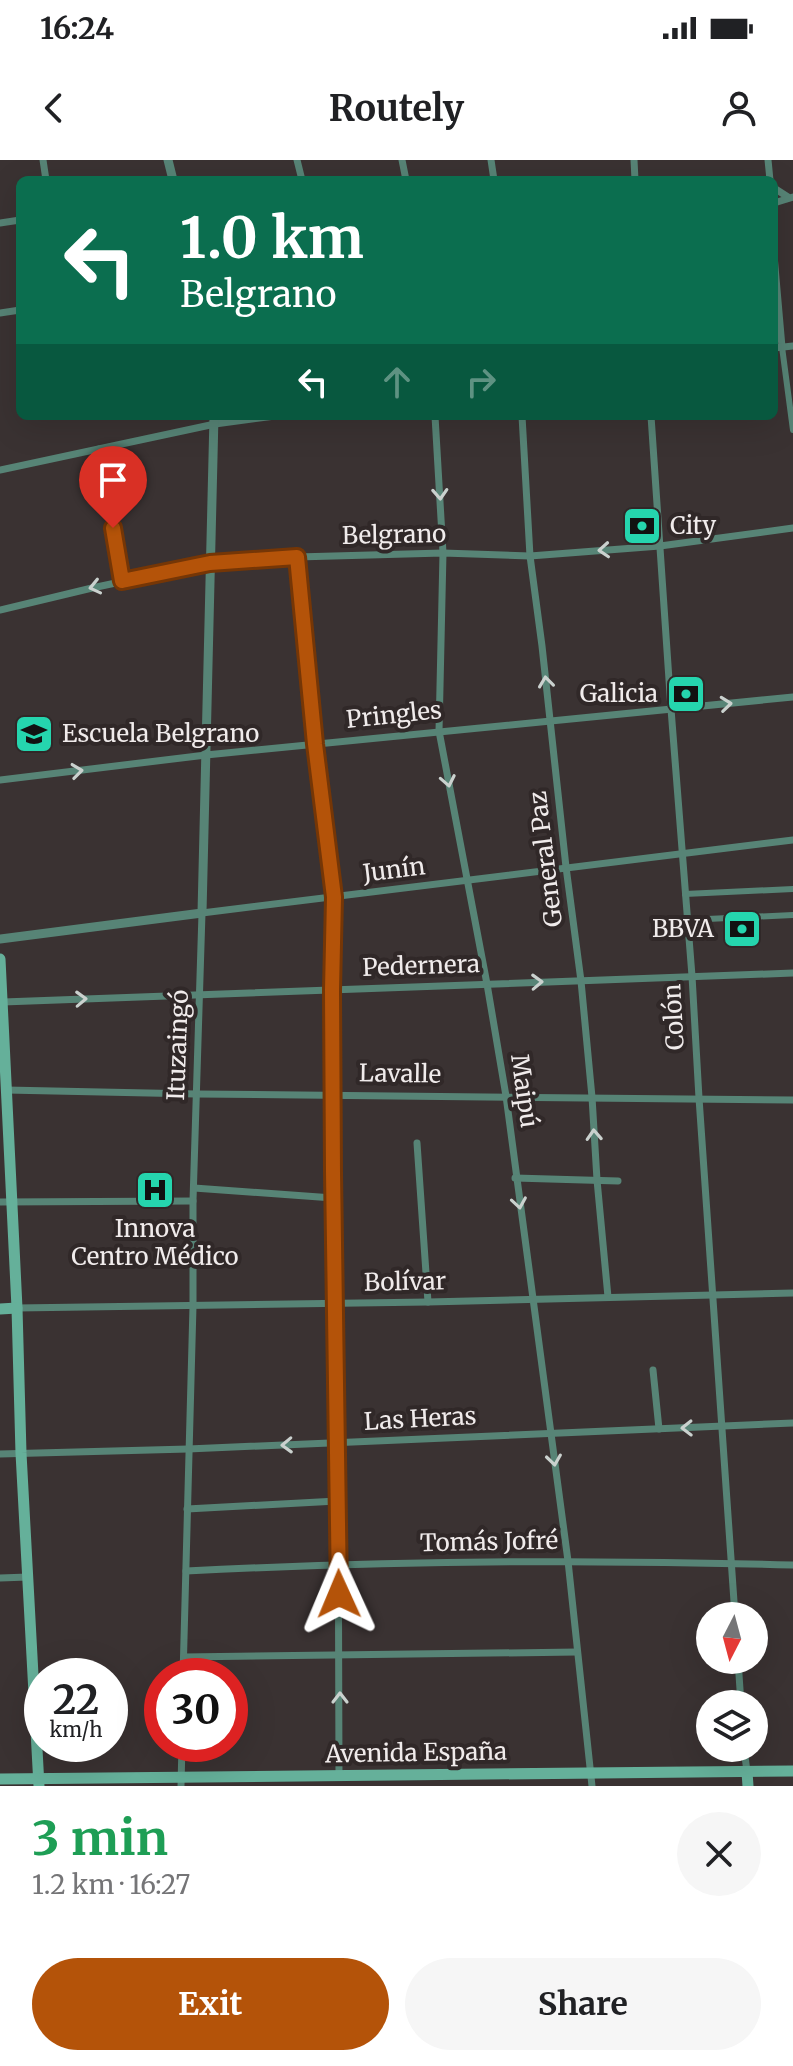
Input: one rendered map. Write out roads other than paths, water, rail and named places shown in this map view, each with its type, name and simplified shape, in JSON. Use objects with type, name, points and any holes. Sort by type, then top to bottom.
[{"type":"main road","points":[[0,959],[6,1090],[6,1202],[17,1308],[21,1453],[39,1782]]},
{"type":"main road","points":[[0,1309],[17,1308]]},
{"type":"main road","name":"Avenida España","points":[[0,1779],[39,1782],[462,1781],[592,1773],[793,1771]]},
{"type":"main road","points":[[747,1772],[748,1786]]},
{"type":"street","points":[[793,346],[778,348],[793,430]]},
{"type":"street","points":[[0,470],[214,420]]},
{"type":"street","name":"Ituzaingó","points":[[184,1657],[214,420]]},
{"type":"street","name":"Maipú","points":[[435,420],[443,553],[439,731],[506,1096],[568,1561],[592,1786]]},
{"type":"street","name":"General Paz","points":[[522,420],[530,556],[581,981],[608,1297]]},
{"type":"street","name":"Colón","points":[[651,420],[734,1602]]},
{"type":"street","points":[[99,449],[122,581]]},
{"type":"street","name":"Belgrano","points":[[0,610],[210,563],[443,553],[530,556],[660,546],[793,528]]},
{"type":"street","points":[[297,557],[334,897],[332,1094],[340,1655],[331,1779]]},
{"type":"street","name":"Pringles","points":[[0,780],[206,755],[793,697]]},
{"type":"street","name":"Junín","points":[[0,939],[793,840]]},
{"type":"street","points":[[685,894],[793,889]]},
{"type":"street","points":[[687,920],[793,915]]},
{"type":"street","name":"Pedernera","points":[[3,1002],[793,973]]},
{"type":"street","name":"Lavalle","points":[[6,1090],[793,1100]]},
{"type":"street","points":[[417,1143],[428,1302]]},
{"type":"street","points":[[515,1178],[618,1181]]},
{"type":"street","points":[[194,1188],[333,1198]]},
{"type":"street","points":[[6,1202],[193,1201]]},
{"type":"street","name":"Bolívar","points":[[17,1308],[793,1293]]},
{"type":"street","points":[[653,1370],[659,1429]]},
{"type":"street","name":"Las Heras","points":[[0,1454],[793,1423]]},
{"type":"street","points":[[187,1509],[337,1501]]},
{"type":"street","name":"Tomás Jofré","points":[[186,1571],[339,1564],[568,1561],[793,1565]]},
{"type":"street","points":[[0,1578],[28,1577]]},
{"type":"street","points":[[184,1657],[577,1652]]},
{"type":"street","points":[[181,1782],[182,1762]]},
{"type":"street","points":[[746,1762],[747,1772]]},
{"type":"place","name":"City","points":[[642,526]]},
{"type":"place","name":"Galicia","points":[[686,694]]},
{"type":"place","name":"Escuela Belgrano","points":[[34,734]]},
{"type":"place","name":"BBVA","points":[[742,929]]},
{"type":"place","name":"Innova Centro Médico","points":[[155,1190]]}]
